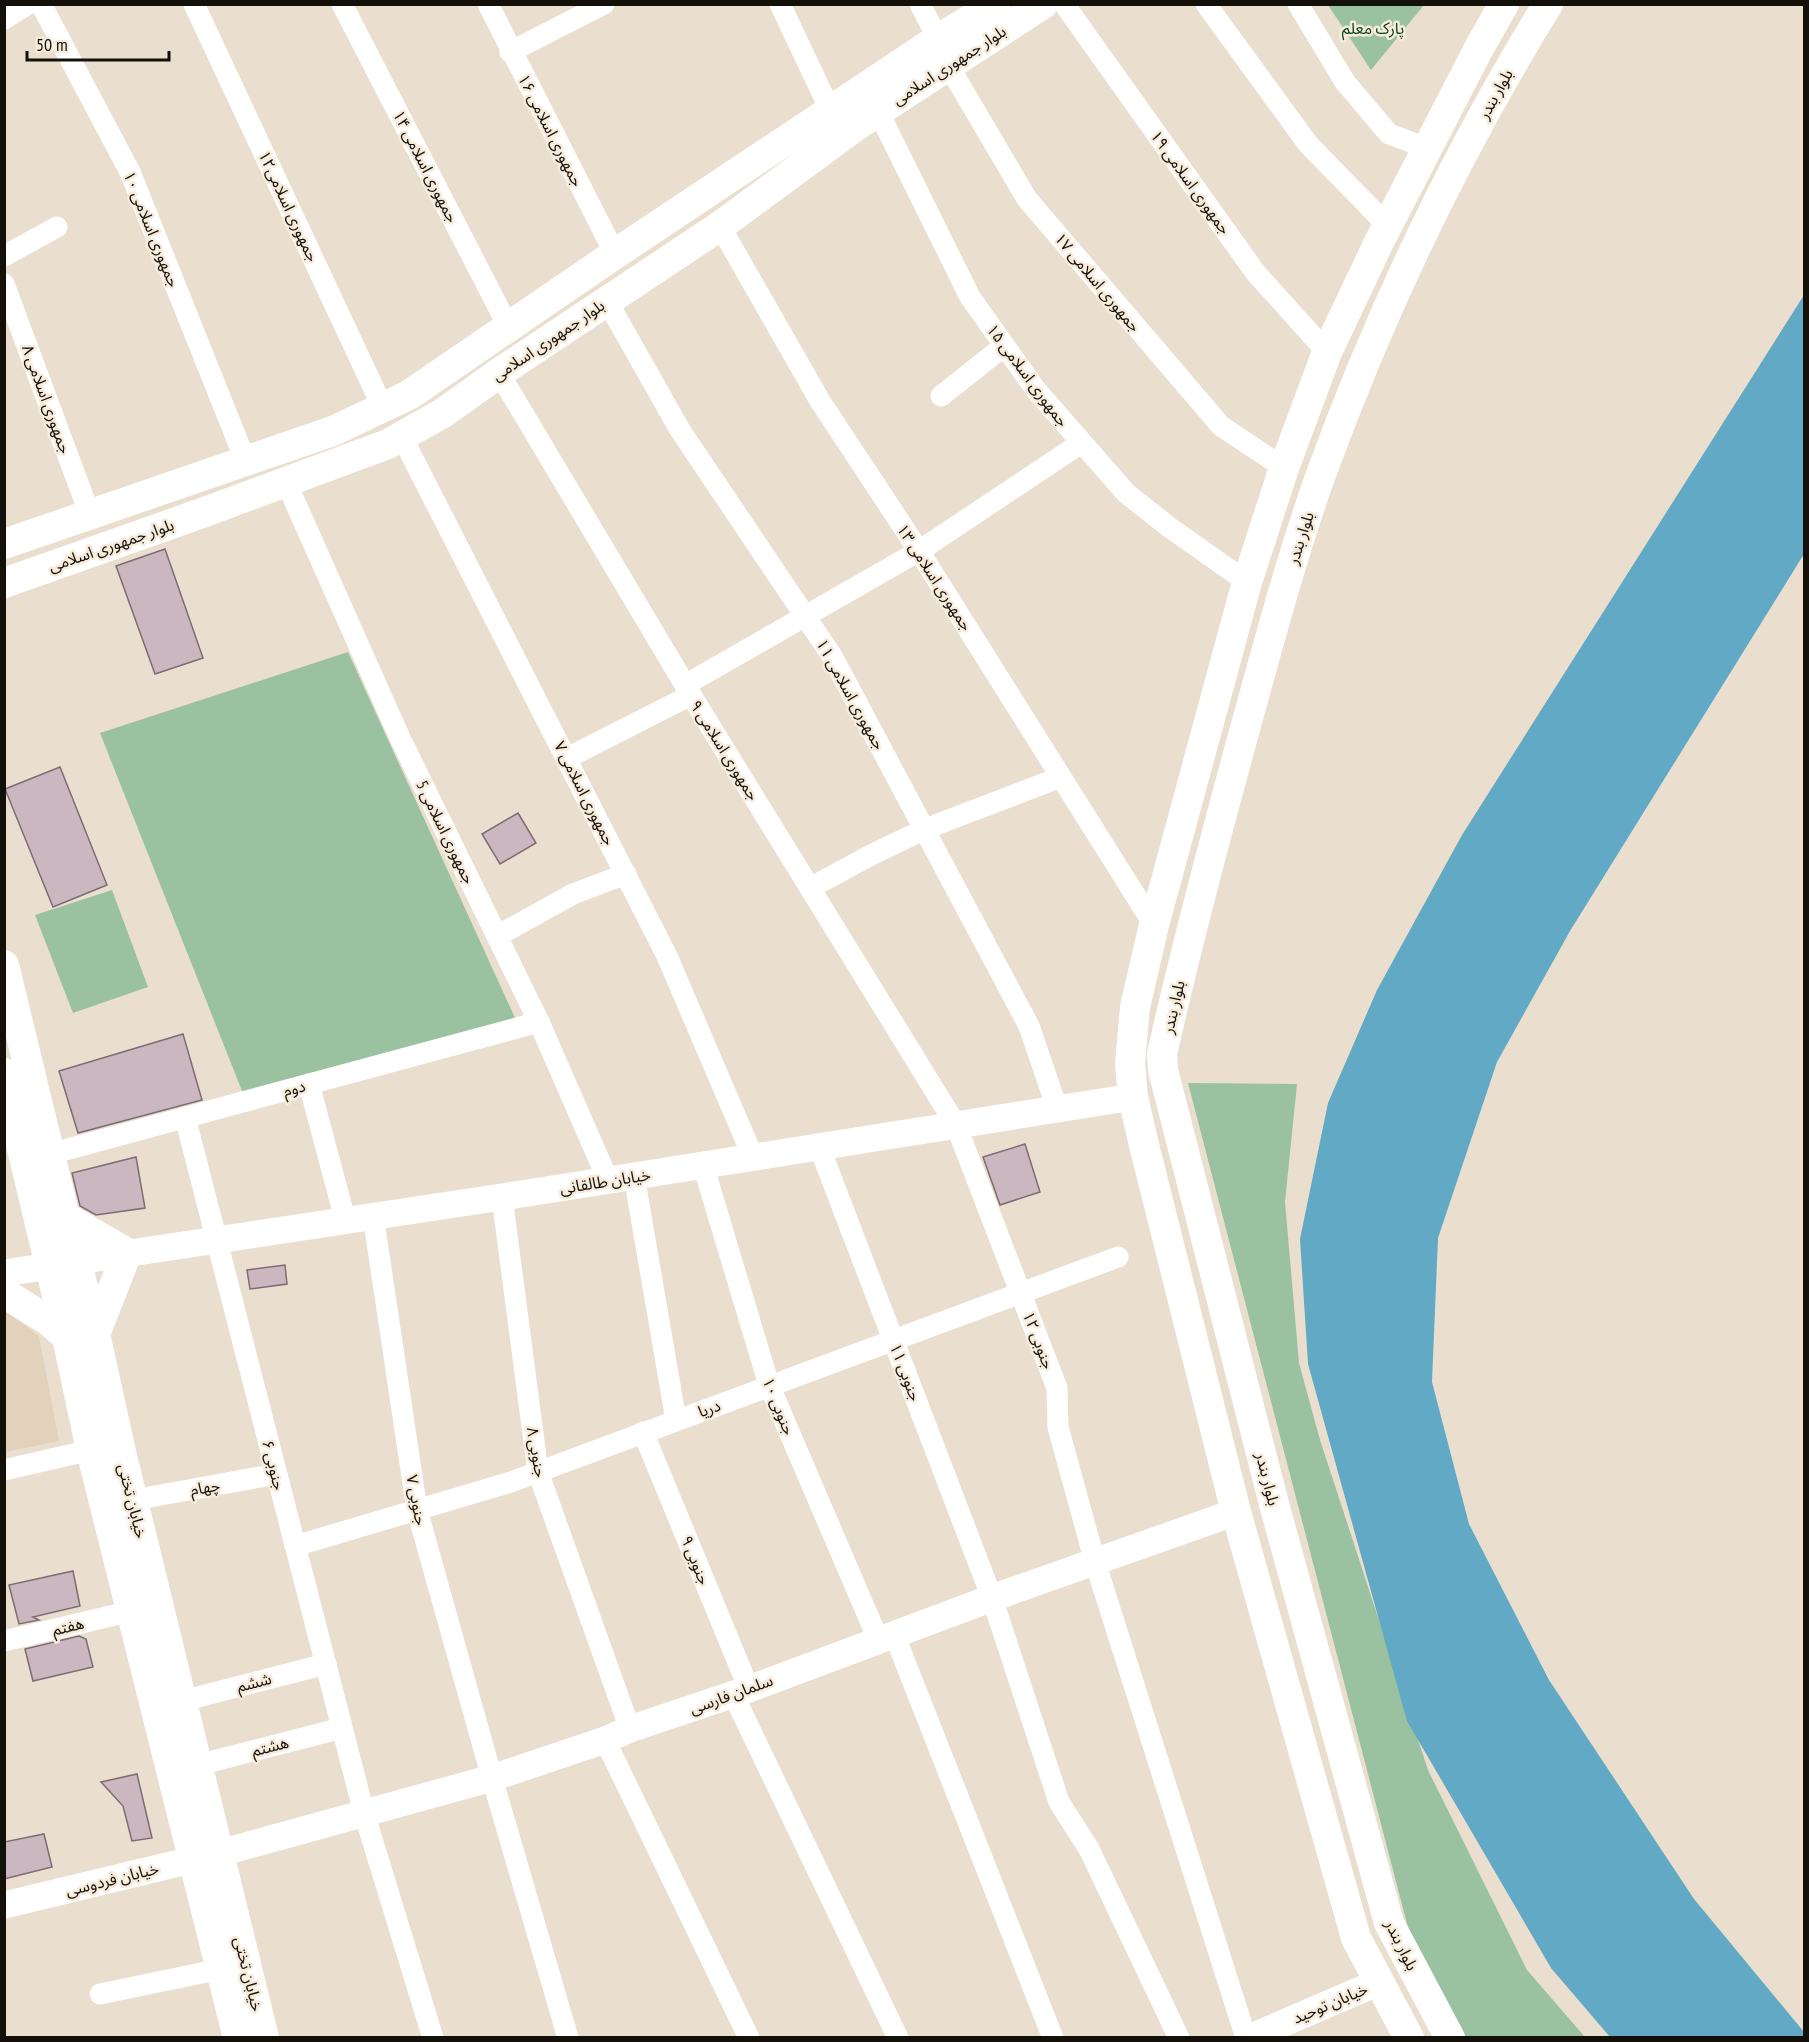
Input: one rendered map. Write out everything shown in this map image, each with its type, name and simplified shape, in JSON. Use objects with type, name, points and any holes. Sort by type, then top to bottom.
[{"type":"main road","name":"بلوار جمهوری اسلامی","points":[[4,583],[286,482],[402,437],[443,413],[499,373],[720,226],[878,111],[996,4]]},
{"type":"main road","name":"بلوار جمهوری اسلامی","points":[[4,544],[333,431],[409,395],[615,254],[831,112],[943,52],[1044,4]]},
{"type":"main road","name":"بلوار بندر","points":[[1409,2037],[1356,1938],[1236,1512],[1133,1097],[1130,1064],[1136,1007],[1154,925],[1247,582],[1284,468],[1327,352],[1387,225],[1504,4]]},
{"type":"main road","name":"بلوار بندر","points":[[1450,2037],[1389,1923],[1271,1493],[1163,1070],[1162,1054],[1190,930],[1280,600],[1320,477],[1364,364],[1450,176],[1548,4]]},
{"type":"main road","points":[[1464,77],[1495,94]]},
{"type":"main road","name":"خیابان تختی","points":[[4,965],[64,1217],[63,1264]]},
{"type":"main road","name":"خیابان تختی","points":[[4,1073],[63,1264],[81,1335],[133,1500],[198,1765],[221,1969],[238,2037]]},
{"type":"main road","points":[[4,1293],[49,1321],[81,1335],[127,1253],[64,1217]]},
{"type":"main road","name":"خیابان تختی","points":[[81,1335],[91,1450],[132,1611],[264,2037]]},
{"type":"main road","points":[[1276,1655],[1312,1644]]},
{"type":"street","points":[[4,19],[28,4]]},
{"type":"street","name":"جمهوری اسلامی ۱۰","points":[[41,4],[130,172],[246,462]]},
{"type":"street","name":"جمهوری اسلامی۱۲","points":[[194,4],[382,408]]},
{"type":"street","name":"جمهوری اسلامی ۱۴","points":[[342,4],[509,328]]},
{"type":"street","name":"جمهوری اسلامی ۱۶","points":[[488,4],[510,52],[615,254]]},
{"type":"street","points":[[510,52],[604,4]]},
{"type":"street","points":[[780,4],[831,112]]},
{"type":"street","name":"جمهوری اسلامی ۱۷","points":[[920,4],[943,52],[1027,199],[1221,426],[1284,468]]},
{"type":"street","name":"جمهوری اسلامی ۱۹","points":[[1064,4],[1255,272],[1327,352]]},
{"type":"street","points":[[1206,4],[1308,144],[1387,225]]},
{"type":"street","points":[[1298,4],[1345,82],[1389,134],[1427,148]]},
{"type":"street","name":"جمهوری اسلامی ۱۵","points":[[878,111],[970,297],[1036,390],[1126,493],[1168,527],[1247,582]]},
{"type":"street","name":"جمهوری اسلامی ۱۳","points":[[720,226],[820,401],[919,550],[1154,925]]},
{"type":"street","points":[[4,256],[57,227]]},
{"type":"street","name":"جمهوری اسلامی ۸","points":[[4,284],[90,514]]},
{"type":"street","name":"جمهوری اسلامی ۱۱","points":[[607,301],[680,430],[832,656],[1029,1026],[1057,1108]]},
{"type":"street","points":[[941,396],[1004,346]]},
{"type":"street","name":"جمهوری اسلامی ۹","points":[[499,373],[688,690],[956,1125]]},
{"type":"street","name":"جمهوری اسلامی ۷","points":[[402,437],[667,956],[753,1157]]},
{"type":"street","points":[[567,758],[688,690],[805,616],[919,550],[1081,443]]},
{"type":"street","name":"جمهوری اسلامی 5","points":[[286,482],[400,738],[539,1022],[621,1178]]},
{"type":"street","points":[[810,888],[925,829],[1061,777]]},
{"type":"street","points":[[497,936],[573,894],[626,874]]},
{"type":"street","name":"دوم","points":[[50,1154],[539,1022]]},
{"type":"street","points":[[309,1084],[345,1219]]},
{"type":"street","name":"خیابان طالقانی","points":[[4,1273],[1133,1097]]},
{"type":"street","name":"۶ جنوبی","points":[[185,1117],[364,1813],[433,2037]]},
{"type":"street","name":"۱۲ جنوبی","points":[[956,1125],[1057,1388],[1058,1427],[1095,1562],[1248,2037]]},
{"type":"street","name":"۱۱ جنوبی","points":[[819,1146],[992,1598],[1059,1802],[1089,1849],[1179,2037]]},
{"type":"street","name":"۱۰ جنوبی","points":[[703,1165],[769,1385],[886,1636],[1053,2037]]},
{"type":"street","points":[[621,1178],[676,1420]]},
{"type":"street","name":"۸ جنوبی","points":[[502,1197],[538,1472],[630,1729]]},
{"type":"street","name":"۷ جنوبی","points":[[373,1215],[417,1509],[492,1778],[568,2037]]},
{"type":"street","name":"دریا","points":[[295,1546],[538,1472],[1118,1257]]},
{"type":"street","name":"۹ جنوبی","points":[[643,1432],[741,1691],[898,2037]]},
{"type":"street","points":[[4,1470],[91,1450]]},
{"type":"street","name":"چهام","points":[[133,1500],[277,1474]]},
{"type":"street","name":"سلمان فارسی","points":[[207,1856],[492,1778],[605,1740],[886,1636],[1236,1512]]},
{"type":"street","name":"هفتم","points":[[4,1641],[132,1611]]},
{"type":"street","name":"ششم","points":[[182,1701],[326,1664]]},
{"type":"street","name":"هشتم","points":[[198,1765],[342,1728]]},
{"type":"street","points":[[605,1740],[748,2037]]},
{"type":"street","name":"خیابان فردوسی","points":[[4,1905],[207,1856]]},
{"type":"street","points":[[100,1994],[221,1969]]},
{"type":"street","name":"خیابان توحید","points":[[1248,2037],[1379,1982]]},
{"type":"shaded area","points":[[5,1311],[39,1336],[59,1441],[5,1452]]},
{"type":"green space","name":"پارک معلم","points":[[1328,5],[1424,5],[1371,70]]},
{"type":"green space","points":[[348,652],[515,1018],[246,1101],[100,733]]},
{"type":"green space","points":[[112,890],[148,987],[73,1013],[35,915]]},
{"type":"green space","points":[[1188,1083],[1297,1084],[1285,1202],[1299,1363],[1320,1440],[1428,1770],[1527,1970],[1585,2037],[1466,2037],[1412,1943]]},
{"type":"water","points":[[1804,295],[1804,554],[1570,931],[1497,1062],[1438,1238],[1432,1382],[1469,1524],[1549,1680],[1694,1899],[1804,2032],[1804,2038],[1610,2037],[1551,1968],[1407,1721],[1308,1364],[1300,1239],[1328,1103],[1377,990],[1462,835]]},
{"type":"building","points":[[165,549],[203,658],[155,674],[116,566]]},
{"type":"building","points":[[60,767],[107,885],[53,907],[5,789]]},
{"type":"building","points":[[518,813],[536,843],[500,864],[482,834]]},
{"type":"building","points":[[183,1034],[202,1100],[78,1133],[59,1071]]},
{"type":"building","points":[[1025,1144],[1040,1192],[1000,1205],[983,1157]]},
{"type":"building","points":[[136,1157],[145,1208],[96,1215],[80,1206],[72,1173]]},
{"type":"building","points":[[285,1265],[287,1284],[250,1289],[247,1270]]},
{"type":"building","points":[[73,1571],[80,1606],[33,1617],[39,1620],[19,1624],[9,1585]]},
{"type":"building","points":[[79,1636],[86,1639],[93,1667],[33,1681],[25,1649]]},
{"type":"building","points":[[137,1774],[152,1838],[132,1841],[123,1806],[101,1782]]},
{"type":"building","points":[[44,1834],[52,1867],[4,1879],[4,1842]]}]
